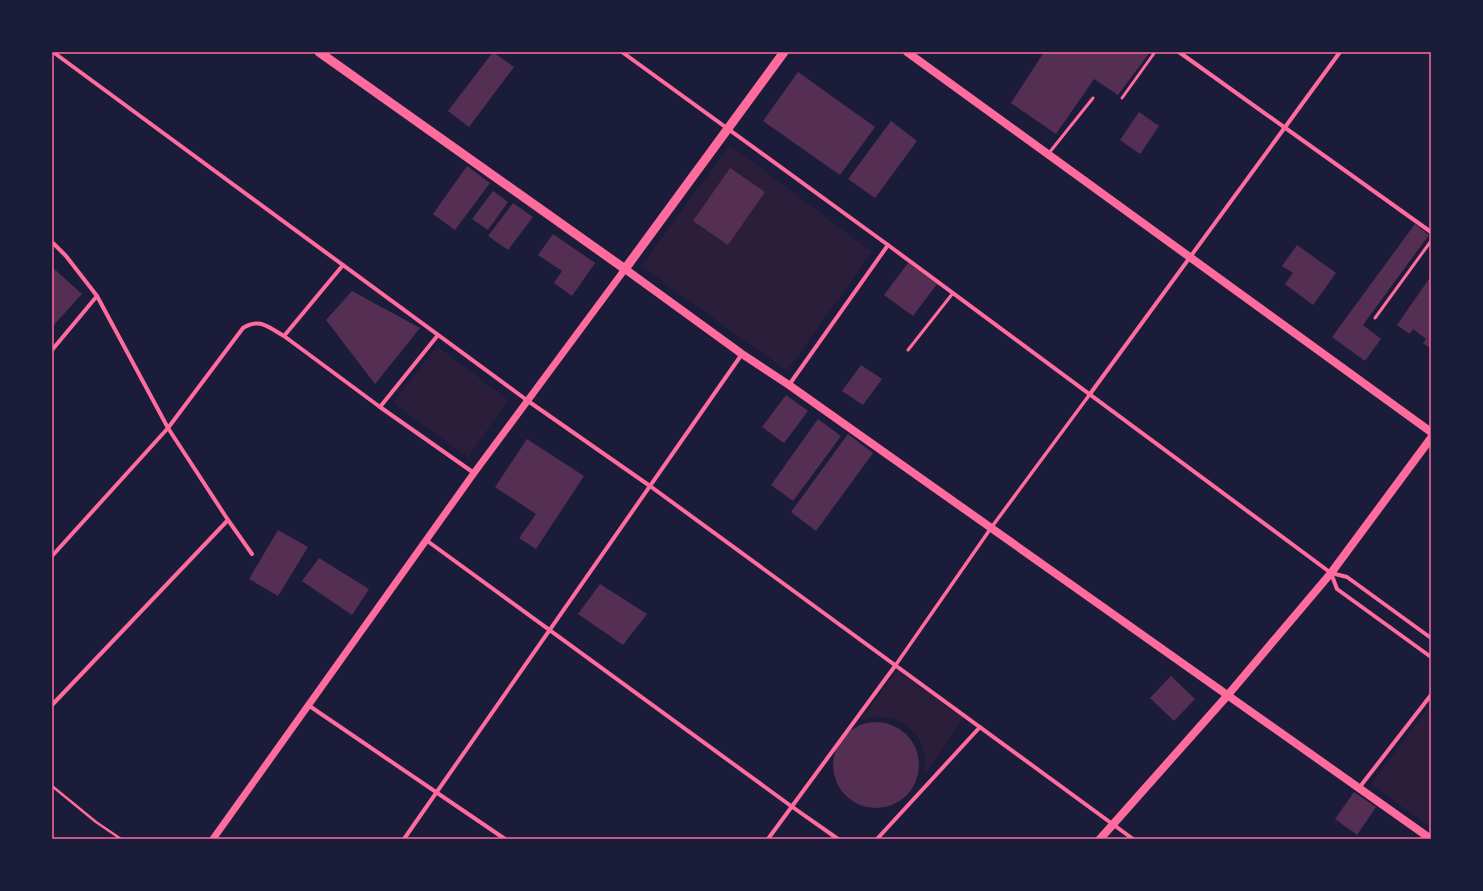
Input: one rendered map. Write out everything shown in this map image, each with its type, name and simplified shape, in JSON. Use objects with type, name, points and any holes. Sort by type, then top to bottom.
[{"type":"main road","points":[[319,52],[742,354],[789,385],[1226,696],[1431,839]]},
{"type":"main road","points":[[625,269],[784,52]]},
{"type":"main road","points":[[907,52],[1431,432]]},
{"type":"main road","points":[[1100,839],[1226,696],[1331,573],[1431,438]]},
{"type":"street","points":[[53,52],[528,401],[650,486],[1133,839]]},
{"type":"street","points":[[622,52],[727,130],[888,245],[1331,573],[1347,576],[1431,638]]},
{"type":"street","points":[[1179,52],[1431,232]]},
{"type":"street","points":[[768,839],[895,666],[991,528],[1340,52]]},
{"type":"street","points":[[52,242],[66,256],[97,296],[168,428],[252,554]]},
{"type":"street","points":[[789,385],[888,245]]},
{"type":"street","points":[[284,336],[343,265]]},
{"type":"street","points":[[213,839],[474,473],[625,269]]},
{"type":"street","points":[[52,350],[97,296]]},
{"type":"street","points":[[52,556],[168,428],[243,328],[251,323],[257,322],[284,336],[380,407],[474,473]]},
{"type":"street","points":[[380,407],[438,335]]},
{"type":"street","points":[[404,839],[742,354]]},
{"type":"street","points":[[52,705],[228,520]]},
{"type":"street","points":[[426,540],[838,839]]},
{"type":"street","points":[[1331,573],[1337,589],[1431,657]]},
{"type":"street","points":[[1359,789],[1431,695]]},
{"type":"street","points":[[308,705],[505,839]]},
{"type":"street","points":[[877,839],[980,728]]},
{"type":"lane","points":[[1122,98],[1155,52]]},
{"type":"lane","points":[[1048,154],[1093,98]]},
{"type":"lane","points":[[1375,318],[1431,241]]},
{"type":"lane","points":[[908,350],[953,293]]},
{"type":"path","points":[[52,786],[96,822],[121,839]]},
{"type":"shaded area","points":[[730,145],[872,252],[787,371],[641,266]]},
{"type":"shaded area","points":[[437,346],[508,400],[468,457],[393,403]]},
{"type":"shaded area","points":[[897,670],[963,718],[925,774],[925,757],[923,747],[914,732],[908,726],[892,718],[884,717],[875,717],[860,721]]},
{"type":"shaded area","points":[[1431,704],[1431,828],[1371,784]]},
{"type":"building","points":[[493,52],[514,67],[469,127],[448,111]]},
{"type":"building","points":[[1044,52],[1150,52],[1118,95],[1094,79],[1056,134],[1011,103]]},
{"type":"building","points":[[798,72],[875,127],[840,175],[763,121]]},
{"type":"building","points":[[1139,112],[1159,126],[1140,154],[1120,140]]},
{"type":"building","points":[[891,121],[917,141],[875,198],[848,179]]},
{"type":"building","points":[[467,166],[490,183],[455,230],[433,214]]},
{"type":"building","points":[[730,168],[765,192],[728,245],[693,221]]},
{"type":"building","points":[[493,191],[508,202],[488,230],[472,219]]},
{"type":"building","points":[[513,203],[533,217],[508,250],[488,236]]},
{"type":"building","points":[[1415,224],[1429,235],[1363,325],[1381,339],[1365,361],[1332,337]]},
{"type":"building","points":[[553,234],[595,263],[572,296],[554,283],[562,271],[538,255]]},
{"type":"building","points":[[1297,245],[1336,273],[1313,305],[1285,284],[1293,273],[1282,266]]},
{"type":"building","points":[[908,263],[937,284],[913,316],[884,295]]},
{"type":"building","points":[[52,267],[82,294],[52,327]]},
{"type":"building","points":[[1431,276],[1431,349],[1423,343],[1426,339],[1413,329],[1410,334],[1397,325]]},
{"type":"building","points":[[352,291],[420,328],[375,384],[326,320]]},
{"type":"building","points":[[861,365],[882,379],[863,405],[842,391]]},
{"type":"building","points":[[786,395],[808,411],[784,443],[762,427]]},
{"type":"building","points":[[818,419],[841,436],[793,501],[771,485]]},
{"type":"building","points":[[848,434],[873,453],[816,531],[791,512]]},
{"type":"building","points":[[527,439],[584,476],[536,549],[519,538],[536,514],[495,487]]},
{"type":"building","points":[[278,530],[308,547],[278,596],[249,579]]},
{"type":"building","points":[[319,558],[369,589],[352,615],[302,581]]},
{"type":"building","points":[[600,584],[647,614],[623,645],[578,614]]},
{"type":"building","points":[[1171,676],[1195,699],[1174,721],[1150,698]]},
{"type":"building","points":[[876,722],[892,725],[900,729],[912,741],[916,749],[919,765],[916,781],[912,789],[900,801],[892,805],[876,808],[860,805],[852,801],[840,789],[836,781],[833,765],[836,749],[840,741],[852,729],[860,725]]},
{"type":"building","points":[[1354,792],[1376,807],[1357,835],[1335,819]]}]
